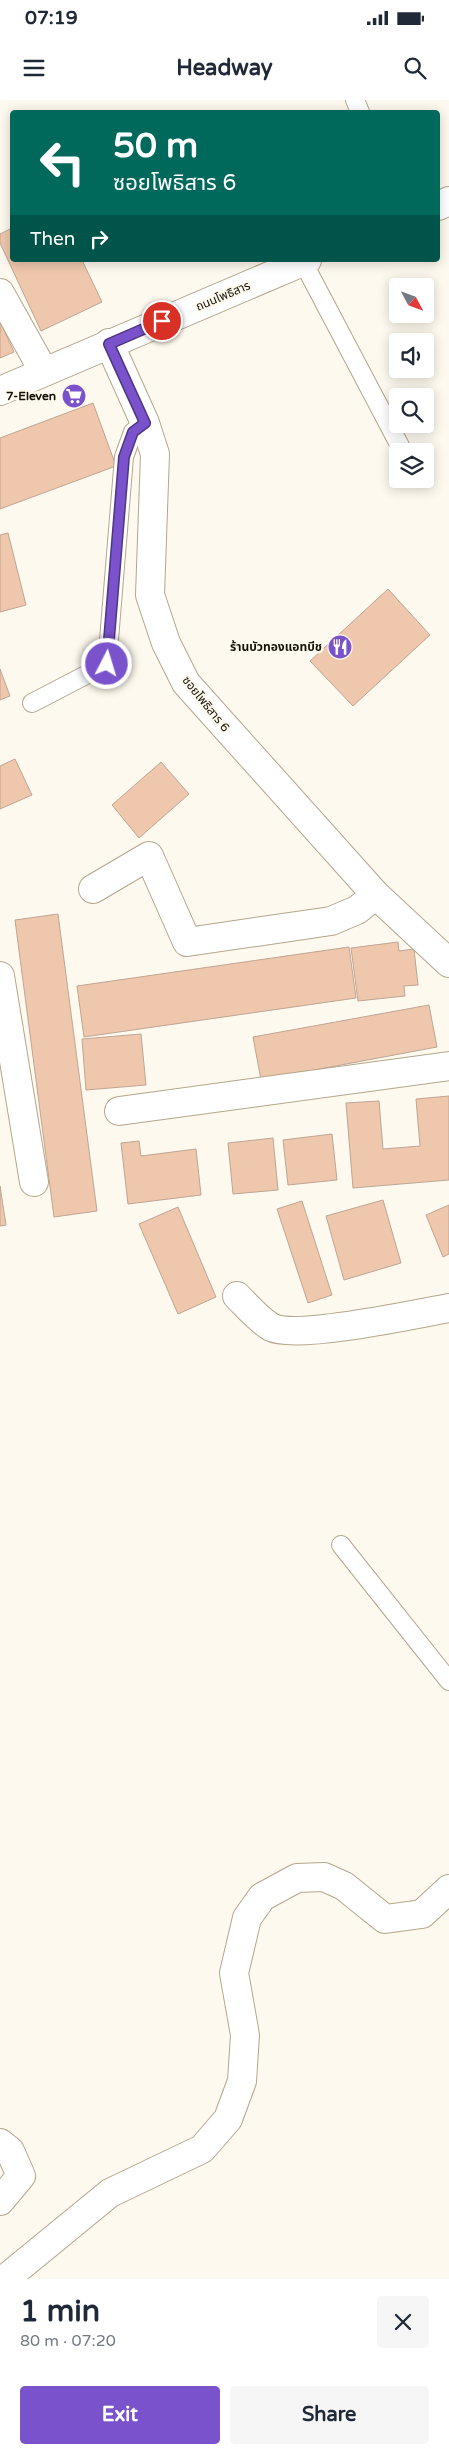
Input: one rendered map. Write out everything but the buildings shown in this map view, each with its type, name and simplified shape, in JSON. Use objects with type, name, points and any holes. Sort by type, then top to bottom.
[{"type":"street","name":"ถนนโพธิสาร","points":[[0,391],[303,262]]},
{"type":"street","points":[[0,293],[44,372]]},
{"type":"street","name":"ซอยโพธิสาร 6","points":[[109,344],[145,423],[155,454],[150,595],[166,643],[186,684],[376,895],[449,963]]},
{"type":"street","points":[[93,889],[149,856],[187,942],[331,921],[357,910],[376,895]]},
{"type":"street","points":[[0,976],[34,1182]]},
{"type":"street","points":[[119,1111],[449,1066]]},
{"type":"street","points":[[237,1296],[272,1327],[296,1330],[343,1327],[449,1308]]},
{"type":"street","points":[[5,2279],[110,2193],[202,2150],[228,2118],[242,2081],[245,2035],[234,1973],[247,1918],[262,1897],[297,1878],[324,1877],[344,1886],[385,1919],[422,1914],[449,1889]]},
{"type":"street","points":[[0,2143],[10,2151],[21,2176],[0,2201]]},
{"type":"lane","points":[[306,262],[398,443]]},
{"type":"lane","points":[[32,703],[107,664],[124,457],[133,432],[145,423]]},
{"type":"lane","points":[[340,1545],[449,1681]]},
{"type":"place","name":"7-Eleven","points":[[74,396]]},
{"type":"place","name":"ร้านบัวทองแอทบีช","points":[[340,647]]},
{"type":"route","points":[[107,664],[124,457],[133,432],[145,423],[109,344],[162,321]]}]
